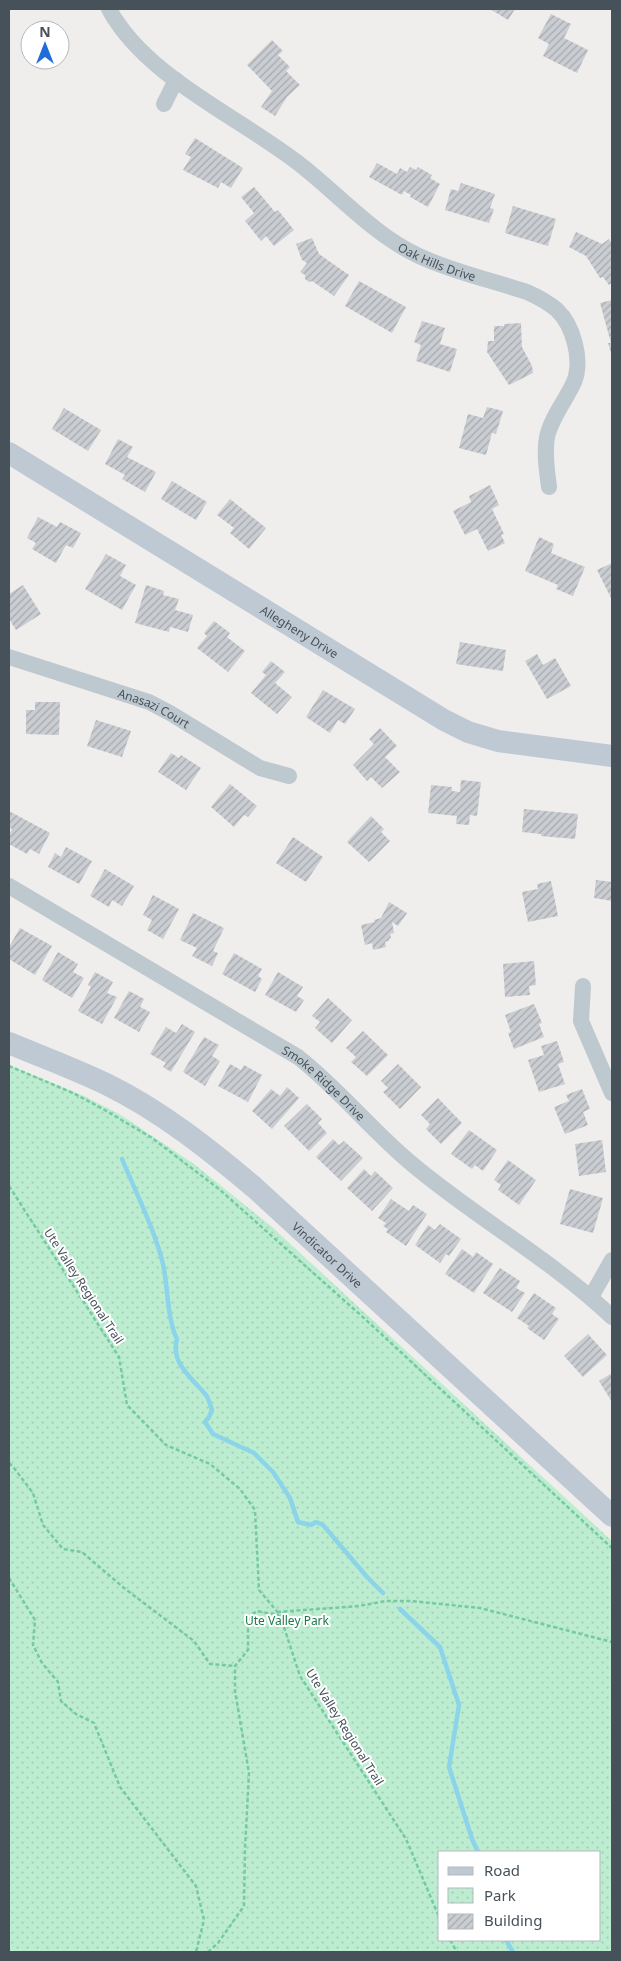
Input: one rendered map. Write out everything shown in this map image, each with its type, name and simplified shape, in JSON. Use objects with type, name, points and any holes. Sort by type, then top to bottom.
[{"type":"main road","name":"Allegheny Drive","points":[[9,453],[452,724],[468,732],[498,741],[612,756]]},
{"type":"main road","name":"Vindicator Drive","points":[[9,1043],[109,1086],[147,1108],[217,1156],[255,1188],[612,1516]]},
{"type":"street","name":"Oak Hills Drive","points":[[109,9],[131,39],[176,80],[268,140],[316,178],[374,229],[418,256],[527,292],[543,299],[558,311],[569,328],[575,344],[577,362],[575,379],[547,436],[546,460],[549,487]]},
{"type":"street","points":[[164,104],[176,80]]},
{"type":"street","name":"Anasazi Court","points":[[9,657],[149,702],[260,768],[289,776]]},
{"type":"street","name":"Smoke Ridge Drive","points":[[9,886],[298,1057],[318,1072],[412,1164],[591,1297],[612,1316]]},
{"type":"street","points":[[583,986],[581,1020],[612,1093]]},
{"type":"street","points":[[591,1297],[612,1260]]},
{"type":"path","points":[[9,1066],[73,1093],[103,1109],[152,1138],[219,1188],[365,1319],[612,1548]]},
{"type":"path","name":"Ute Valley Regional Trail","points":[[9,1186],[119,1357],[127,1404],[166,1445],[210,1464],[240,1489],[255,1510],[259,1590],[278,1614],[300,1676],[406,1839],[438,1915]]},
{"type":"path","points":[[9,1463],[33,1493],[43,1525],[63,1549],[82,1552],[124,1588],[194,1641],[210,1664],[235,1666]]},
{"type":"path","points":[[9,1578],[35,1620],[33,1646],[42,1663],[58,1682],[61,1701],[76,1714],[94,1723],[120,1787],[196,1886],[204,1920],[196,1952]]},
{"type":"path","points":[[208,1952],[218,1943],[244,1906],[249,1773],[235,1691],[235,1666],[248,1650],[248,1622],[256,1612],[278,1614],[359,1606],[386,1601],[411,1601],[480,1608],[612,1642]]},
{"type":"path","points":[[451,1941],[457,1952]]},
{"type":"green space","name":"Ute Valley Park","points":[[9,1065],[84,1096],[121,1115],[194,1164],[271,1226],[612,1541],[612,1952],[9,1952]]},
{"type":"building","points":[[490,9],[515,9],[508,20]]},
{"type":"building","points":[[551,14],[571,24],[564,38],[588,50],[577,73],[543,56],[549,44],[538,38]]},
{"type":"building","points":[[272,40],[283,51],[278,55],[290,67],[286,71],[300,85],[287,97],[275,116],[261,107],[272,91],[247,65]]},
{"type":"building","points":[[195,138],[243,168],[231,188],[221,182],[218,188],[183,170],[191,157],[185,154]]},
{"type":"building","points":[[377,163],[397,174],[400,168],[407,172],[410,167],[416,170],[418,167],[432,175],[430,178],[440,184],[428,207],[410,197],[411,195],[404,191],[402,195],[369,177]]},
{"type":"building","points":[[461,183],[495,194],[490,208],[494,209],[489,223],[445,210],[451,189],[458,191]]},
{"type":"building","points":[[254,187],[275,212],[278,210],[294,230],[274,246],[266,236],[261,241],[245,221],[254,213],[241,197]]},
{"type":"building","points":[[513,206],[556,219],[548,246],[505,233]]},
{"type":"building","points":[[576,232],[602,244],[609,239],[612,244],[612,283],[609,285],[603,277],[600,278],[586,256],[569,247]]},
{"type":"building","points":[[312,238],[319,254],[349,275],[334,296],[312,281],[309,282],[305,279],[305,275],[300,272],[307,263],[302,260],[296,244]]},
{"type":"building","points":[[359,281],[406,307],[392,333],[345,306]]},
{"type":"building","points":[[612,300],[612,356],[608,343],[611,343],[600,303]]},
{"type":"building","points":[[422,321],[445,328],[440,344],[457,349],[450,372],[416,361],[421,345],[414,342]]},
{"type":"building","points":[[521,323],[522,347],[532,366],[533,373],[509,385],[487,352],[488,341],[494,341],[494,326]]},
{"type":"building","points":[[487,407],[503,411],[496,434],[492,433],[486,455],[459,448],[468,414],[483,418]]},
{"type":"building","points":[[64,408],[101,430],[88,451],[52,429]]},
{"type":"building","points":[[118,439],[133,447],[127,457],[156,472],[145,492],[122,479],[125,475],[105,464]]},
{"type":"building","points":[[172,481],[207,502],[196,520],[161,499]]},
{"type":"building","points":[[490,485],[499,505],[492,509],[504,534],[501,535],[505,543],[488,551],[477,529],[465,535],[453,511],[471,502],[469,496]]},
{"type":"building","points":[[230,499],[266,528],[249,549],[230,533],[234,528],[217,515]]},
{"type":"building","points":[[38,517],[57,527],[60,522],[81,533],[73,548],[66,545],[56,563],[32,549],[36,543],[27,538]]},
{"type":"building","points":[[539,537],[554,544],[551,553],[585,567],[573,596],[556,589],[558,585],[525,571]]},
{"type":"building","points":[[106,554],[126,565],[120,576],[136,585],[122,610],[85,589]]},
{"type":"building","points":[[612,563],[612,600],[597,570]]},
{"type":"building","points":[[23,585],[41,614],[16,630],[9,619],[9,594]]},
{"type":"building","points":[[146,585],[164,591],[163,595],[179,599],[175,610],[193,615],[188,632],[170,627],[169,632],[135,623]]},
{"type":"building","points":[[214,621],[230,633],[227,637],[245,651],[228,672],[197,648],[207,636],[204,633]]},
{"type":"building","points":[[460,642],[506,650],[503,671],[456,664]]},
{"type":"building","points":[[537,654],[543,665],[555,658],[571,686],[547,699],[525,661]]},
{"type":"building","points":[[271,661],[285,672],[275,683],[292,697],[277,714],[251,693],[266,675],[262,672]]},
{"type":"building","points":[[323,690],[355,709],[345,724],[338,720],[330,733],[306,717]]},
{"type":"building","points":[[35,702],[60,702],[59,735],[26,734],[26,710],[35,710]]},
{"type":"building","points":[[96,720],[131,731],[122,757],[87,746]]},
{"type":"building","points":[[380,728],[397,746],[385,757],[400,772],[382,788],[371,777],[367,781],[353,765],[374,744],[369,739]]},
{"type":"building","points":[[171,753],[179,758],[181,755],[201,768],[186,790],[158,772]]},
{"type":"building","points":[[461,780],[481,782],[477,816],[470,815],[469,825],[456,824],[457,816],[428,813],[431,785],[452,787],[452,791],[460,792]]},
{"type":"building","points":[[230,784],[257,806],[248,817],[244,815],[234,827],[211,807]]},
{"type":"building","points":[[524,809],[578,814],[575,839],[522,832]]},
{"type":"building","points":[[9,811],[50,833],[39,854],[30,849],[27,854],[9,844],[9,835],[12,829],[9,827]]},
{"type":"building","points":[[371,816],[384,829],[381,832],[390,841],[369,862],[347,842]]},
{"type":"building","points":[[293,837],[323,857],[306,882],[276,863]]},
{"type":"building","points":[[66,847],[92,861],[79,884],[48,867],[55,853],[61,857]]},
{"type":"building","points":[[105,869],[134,886],[122,906],[112,900],[109,907],[90,896]]},
{"type":"building","points":[[596,880],[612,882],[612,901],[594,898]]},
{"type":"building","points":[[551,881],[558,916],[528,922],[522,892],[538,889],[537,884]]},
{"type":"building","points":[[153,895],[179,909],[163,939],[147,930],[152,920],[143,915]]},
{"type":"building","points":[[389,902],[407,913],[398,926],[392,922],[394,933],[390,934],[391,937],[385,942],[386,947],[373,950],[372,943],[365,945],[361,925],[375,922],[374,920],[381,918]]},
{"type":"building","points":[[193,913],[224,928],[213,951],[218,953],[212,966],[192,956],[197,948],[180,940]]},
{"type":"building","points":[[20,928],[52,946],[35,975],[9,959],[9,947]]},
{"type":"building","points":[[58,952],[78,964],[73,972],[84,978],[72,998],[42,980]]},
{"type":"building","points":[[234,953],[262,969],[258,976],[262,979],[255,992],[222,974]]},
{"type":"building","points":[[534,961],[536,985],[529,986],[530,995],[505,997],[503,964]]},
{"type":"building","points":[[95,972],[113,982],[107,993],[117,997],[102,1024],[78,1011],[91,987],[88,985]]},
{"type":"building","points":[[278,972],[303,987],[297,996],[304,1000],[296,1012],[265,995]]},
{"type":"building","points":[[129,991],[144,999],[140,1007],[150,1012],[139,1032],[114,1018]]},
{"type":"building","points":[[328,998],[352,1020],[332,1043],[315,1028],[320,1022],[312,1016]]},
{"type":"building","points":[[534,1004],[542,1023],[539,1024],[544,1037],[514,1049],[508,1033],[511,1032],[505,1015]]},
{"type":"building","points":[[182,1024],[195,1032],[171,1072],[163,1067],[166,1063],[150,1054],[166,1027],[176,1033]]},
{"type":"building","points":[[363,1031],[388,1055],[367,1076],[351,1062],[356,1057],[346,1048]]},
{"type":"building","points":[[204,1037],[219,1045],[212,1056],[220,1061],[205,1086],[183,1072]]},
{"type":"building","points":[[557,1041],[564,1062],[558,1064],[565,1084],[539,1092],[528,1060],[544,1055],[541,1046]]},
{"type":"building","points":[[230,1064],[241,1070],[244,1065],[262,1075],[248,1102],[218,1086]]},
{"type":"building","points":[[398,1064],[421,1087],[400,1109],[383,1092],[388,1088],[381,1081]]},
{"type":"building","points":[[287,1087],[299,1098],[272,1129],[252,1111],[271,1089],[280,1096]]},
{"type":"building","points":[[582,1089],[590,1109],[583,1112],[588,1125],[565,1134],[554,1107],[569,1101],[566,1095]]},
{"type":"building","points":[[438,1098],[462,1123],[441,1144],[426,1129],[430,1124],[421,1115]]},
{"type":"building","points":[[307,1104],[322,1119],[318,1123],[327,1133],[309,1151],[284,1126]]},
{"type":"building","points":[[469,1130],[497,1150],[483,1171],[475,1165],[472,1169],[451,1154]]},
{"type":"building","points":[[333,1139],[339,1145],[344,1141],[363,1158],[341,1181],[316,1157]]},
{"type":"building","points":[[602,1140],[606,1172],[579,1176],[575,1144]]},
{"type":"building","points":[[508,1160],[536,1180],[519,1205],[498,1190],[501,1185],[494,1180]]},
{"type":"building","points":[[364,1169],[371,1176],[375,1171],[393,1188],[372,1211],[347,1188]]},
{"type":"building","points":[[570,1189],[603,1198],[593,1233],[560,1224]]},
{"type":"building","points":[[391,1199],[409,1211],[413,1205],[427,1214],[406,1246],[386,1232],[388,1229],[383,1226],[386,1223],[378,1218]]},
{"type":"building","points":[[440,1224],[461,1239],[449,1256],[446,1254],[440,1263],[415,1245],[428,1225],[435,1230]]},
{"type":"building","points":[[462,1249],[473,1257],[476,1252],[493,1264],[474,1293],[445,1274]]},
{"type":"building","points":[[500,1268],[520,1281],[516,1288],[525,1293],[512,1312],[483,1293]]},
{"type":"building","points":[[534,1293],[556,1308],[552,1314],[559,1319],[544,1340],[517,1318]]},
{"type":"building","points":[[588,1334],[607,1355],[583,1377],[564,1356]]},
{"type":"building","points":[[612,1373],[612,1402],[599,1381]]},
{"type":"waterway","points":[[122,1159],[150,1224],[163,1264],[169,1312],[177,1339],[176,1348],[179,1363],[207,1397],[212,1410],[205,1422],[213,1434],[254,1453],[273,1472],[290,1498],[298,1522],[311,1525],[316,1522],[323,1525],[383,1593]]},
{"type":"waterway","points":[[400,1609],[440,1647],[459,1705],[449,1767],[478,1851]]},
{"type":"waterway","points":[[507,1941],[513,1952]]}]
